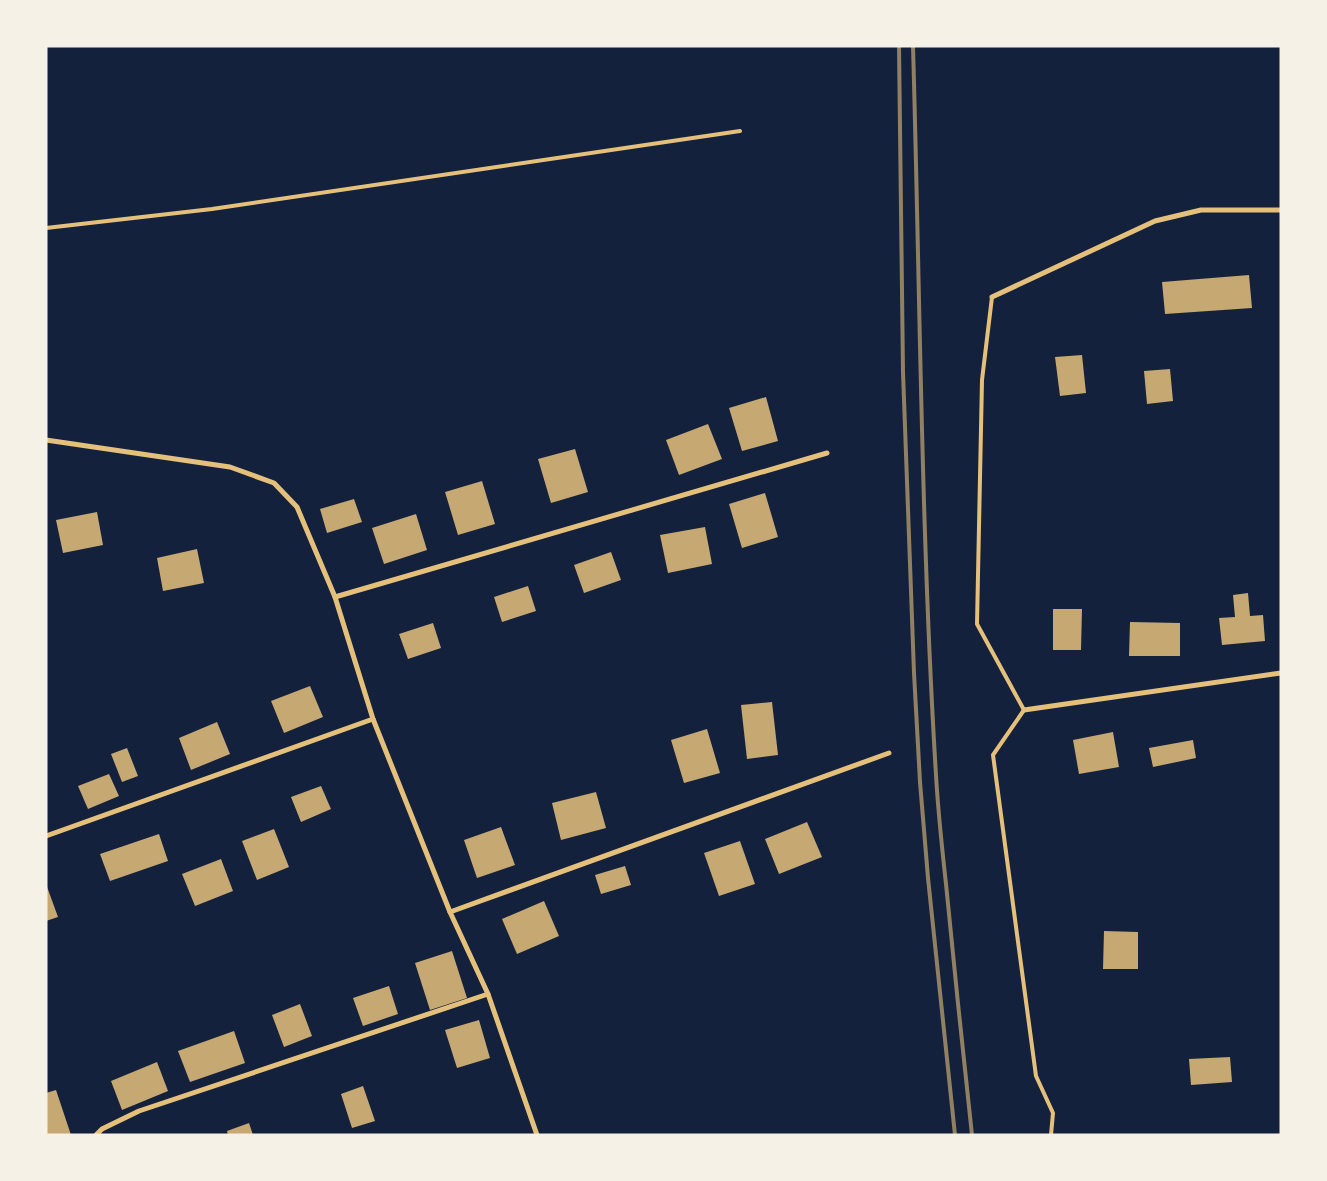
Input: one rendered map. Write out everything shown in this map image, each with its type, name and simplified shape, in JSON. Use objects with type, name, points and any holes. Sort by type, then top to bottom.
[{"type":"street","points":[[992,296],[1155,221],[1201,210],[1281,210]]},
{"type":"street","points":[[46,440],[230,467],[274,483],[297,507],[334,597],[373,719],[450,912],[488,994],[537,1135]]},
{"type":"street","points":[[334,597],[827,453]]},
{"type":"street","points":[[1024,710],[1281,673]]},
{"type":"street","points":[[46,836],[373,719]]},
{"type":"street","points":[[450,912],[888,753]]},
{"type":"street","points":[[96,1135],[102,1129],[139,1111],[488,994]]},
{"type":"lane","points":[[46,228],[212,209],[740,131]]},
{"type":"lane","points":[[992,296],[982,380],[977,624],[1024,710],[994,756],[1036,1076],[1053,1114],[1051,1135]]},
{"type":"building","points":[[1249,275],[1252,308],[1165,314],[1162,282]]},
{"type":"building","points":[[1082,355],[1086,393],[1060,396],[1055,357]]},
{"type":"building","points":[[1170,369],[1173,401],[1147,404],[1144,371]]},
{"type":"building","points":[[766,397],[778,441],[742,451],[729,408]]},
{"type":"building","points":[[708,424],[722,459],[679,475],[666,440]]},
{"type":"building","points":[[575,449],[588,492],[551,503],[538,459]]},
{"type":"building","points":[[482,481],[495,524],[458,535],[445,492]]},
{"type":"building","points":[[765,493],[778,537],[742,548],[729,504]]},
{"type":"building","points":[[354,499],[362,522],[327,533],[320,509]]},
{"type":"building","points":[[97,512],[103,545],[63,553],[56,520]]},
{"type":"building","points":[[416,514],[427,550],[384,564],[372,528]]},
{"type":"building","points":[[705,527],[712,564],[668,573],[660,535]]},
{"type":"building","points":[[197,549],[204,583],[163,591],[157,558]]},
{"type":"building","points":[[611,552],[621,580],[584,593],[574,565]]},
{"type":"building","points":[[528,586],[536,611],[502,622],[494,597]]},
{"type":"building","points":[[1248,593],[1250,616],[1263,615],[1265,641],[1222,645],[1219,618],[1235,617],[1233,595]]},
{"type":"building","points":[[1053,609],[1082,609],[1081,650],[1053,650]]},
{"type":"building","points":[[1130,622],[1180,623],[1180,656],[1129,656]]},
{"type":"building","points":[[433,623],[441,648],[408,659],[399,634]]},
{"type":"building","points":[[310,686],[323,717],[284,733],[271,701]]},
{"type":"building","points":[[772,702],[778,755],[747,759],[741,705]]},
{"type":"building","points":[[217,722],[230,754],[191,770],[179,738]]},
{"type":"building","points":[[707,729],[720,773],[684,783],[671,740]]},
{"type":"building","points":[[1113,732],[1119,767],[1079,774],[1073,740]]},
{"type":"building","points":[[1193,740],[1196,758],[1153,767],[1149,748]]},
{"type":"building","points":[[127,748],[138,776],[122,782],[111,754]]},
{"type":"building","points":[[109,774],[119,796],[88,809],[78,786]]},
{"type":"building","points":[[321,786],[331,809],[301,822],[291,797]]},
{"type":"building","points":[[596,792],[606,828],[561,840],[552,803]]},
{"type":"building","points":[[807,822],[822,857],[779,874],[765,839]]},
{"type":"building","points":[[501,827],[515,865],[477,878],[464,840]]},
{"type":"building","points":[[274,829],[289,867],[257,880],[242,841]]},
{"type":"building","points":[[159,834],[168,861],[110,881],[100,854]]},
{"type":"building","points":[[740,841],[755,884],[719,896],[704,853]]},
{"type":"building","points":[[221,859],[233,891],[195,906],[182,874]]},
{"type":"building","points":[[625,866],[631,885],[601,894],[595,875]]},
{"type":"building","points":[[46,884],[58,917],[46,921]]},
{"type":"building","points":[[544,901],[559,936],[517,954],[502,919]]},
{"type":"building","points":[[1104,931],[1138,932],[1138,969],[1103,969]]},
{"type":"building","points":[[452,951],[467,998],[430,1010],[415,963]]},
{"type":"building","points":[[389,986],[398,1014],[363,1026],[353,998]]},
{"type":"building","points":[[300,1004],[312,1036],[284,1047],[272,1015]]},
{"type":"building","points":[[479,1020],[490,1058],[457,1068],[445,1030]]},
{"type":"building","points":[[234,1031],[245,1063],[190,1082],[178,1051]]},
{"type":"building","points":[[1230,1057],[1232,1082],[1191,1085],[1189,1059]]},
{"type":"building","points":[[157,1062],[168,1091],[122,1110],[111,1081]]},
{"type":"building","points":[[363,1086],[375,1121],[352,1128],[341,1094]]},
{"type":"building","points":[[56,1090],[71,1135],[46,1135],[46,1093]]},
{"type":"building","points":[[249,1123],[253,1135],[228,1135],[227,1131]]},
{"type":"railway","points":[[899,46],[903,372],[914,673],[928,878],[955,1135]]},
{"type":"railway","points":[[913,46],[924,502],[931,684],[939,816],[972,1135]]}]
